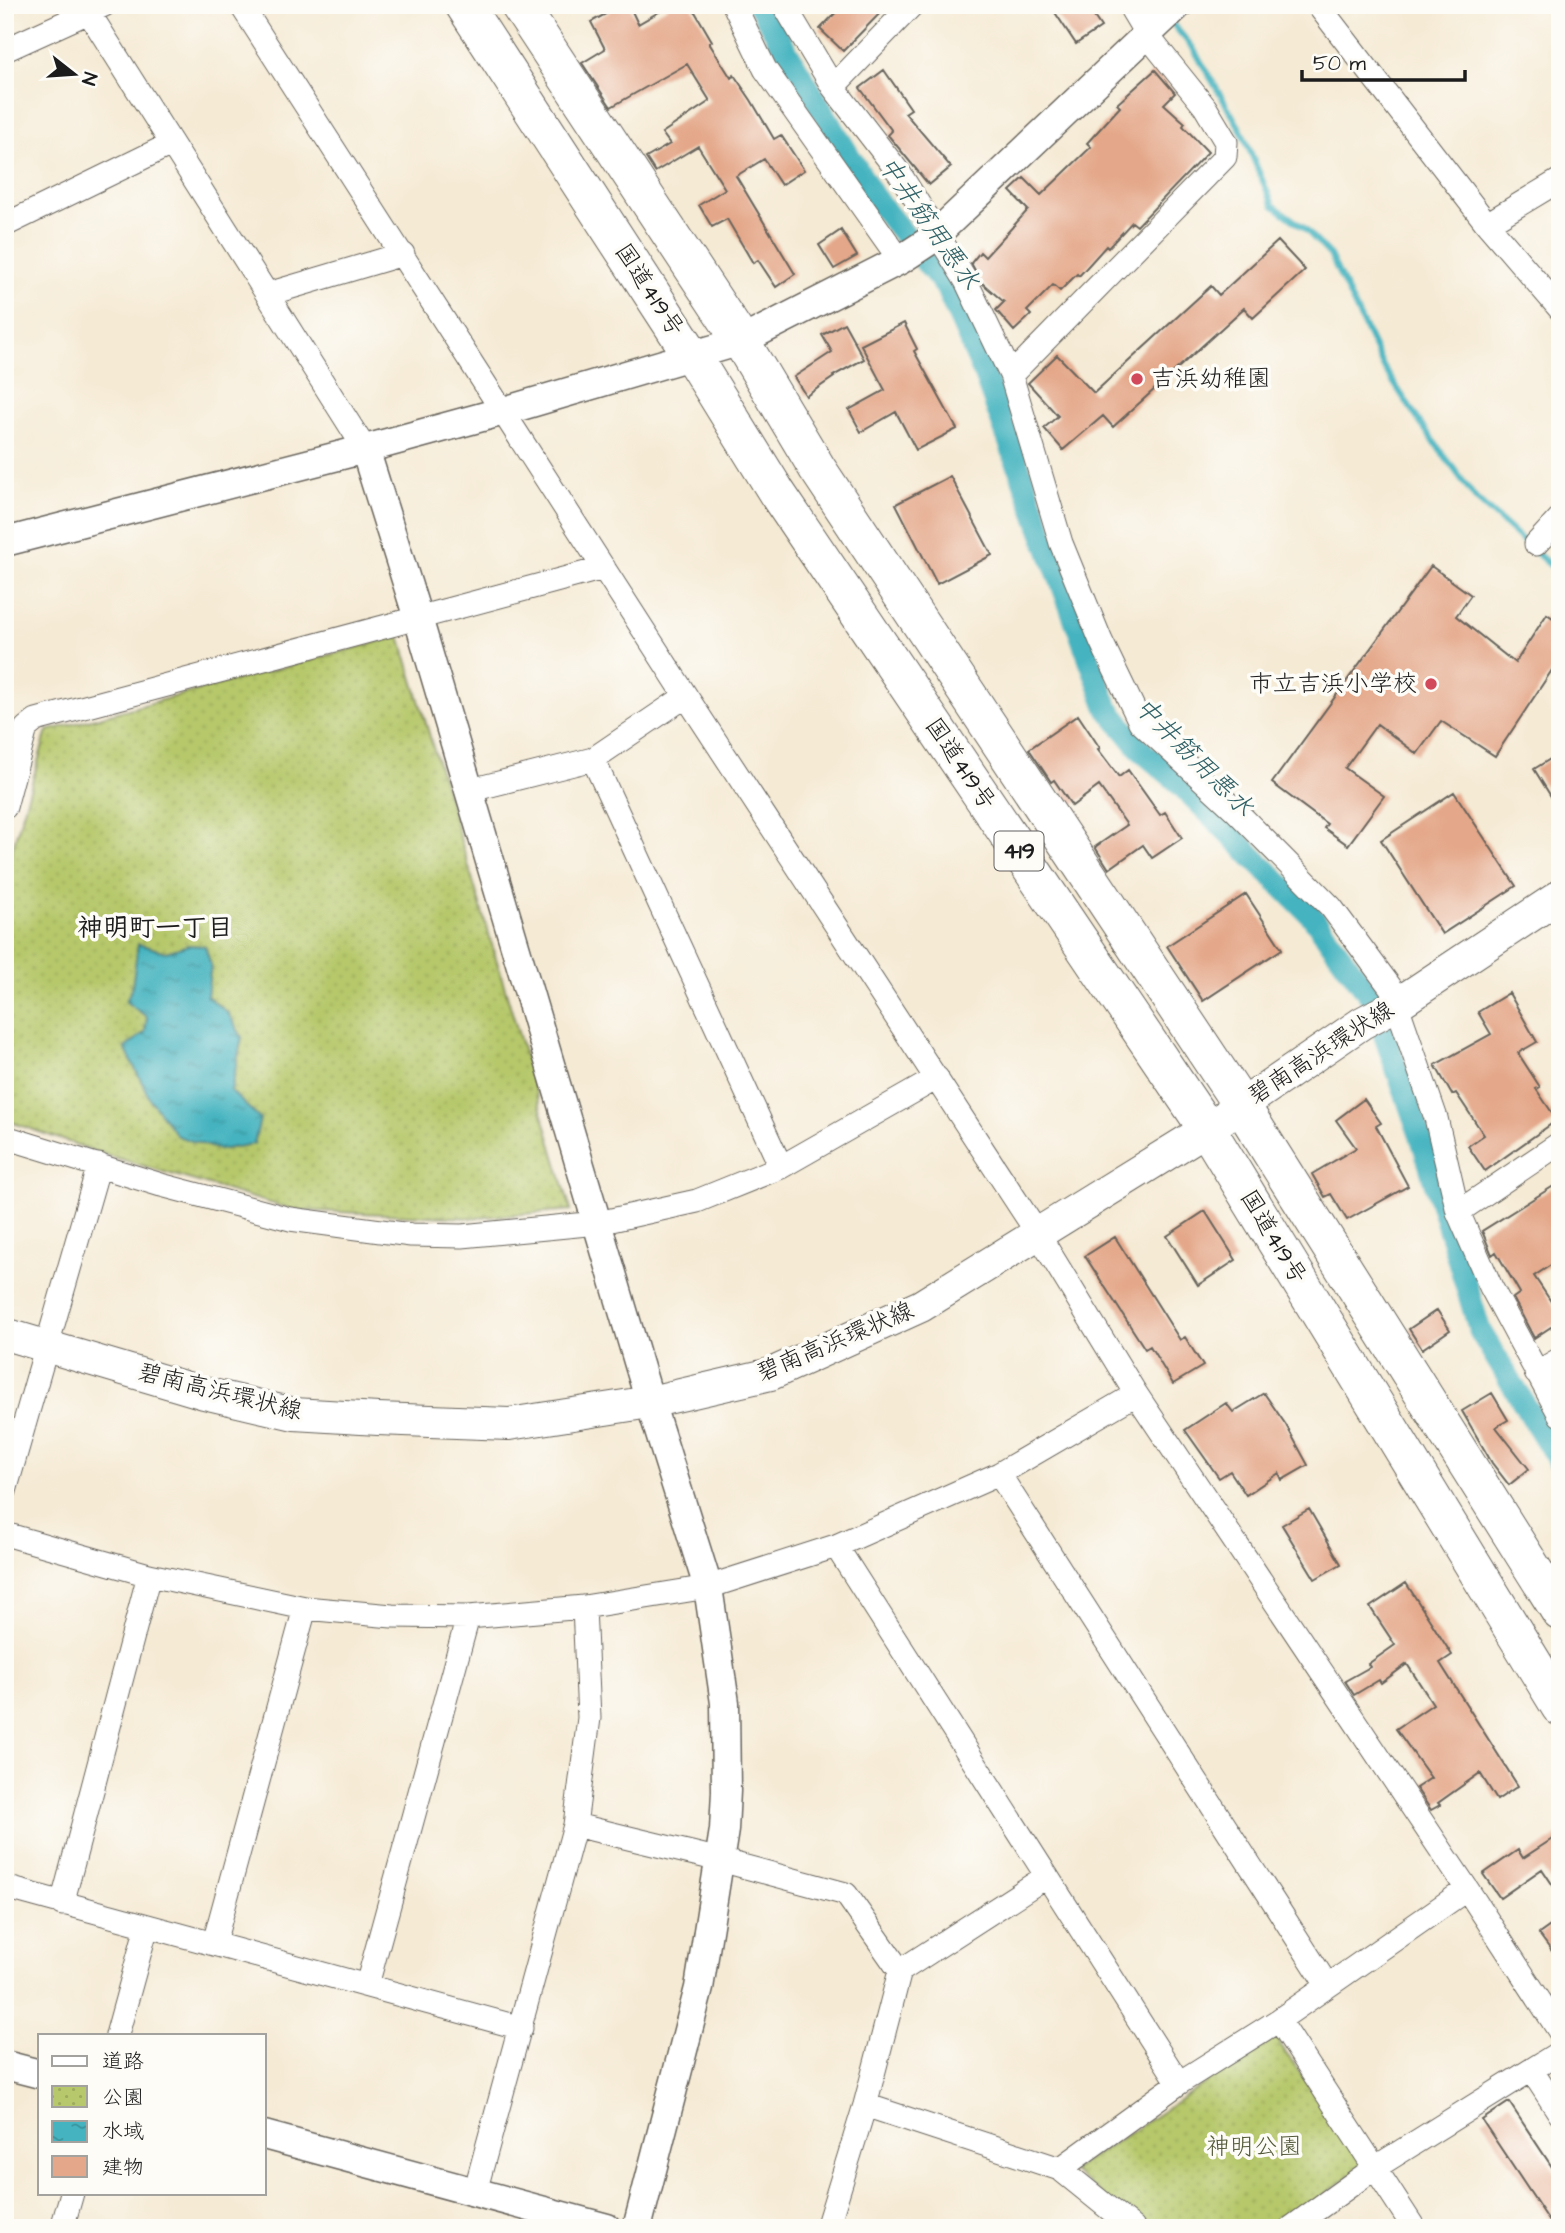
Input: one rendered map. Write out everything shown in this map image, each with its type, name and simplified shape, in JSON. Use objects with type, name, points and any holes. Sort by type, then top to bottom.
[{"type":"highway","name":"国道419号","points":[[464,5],[691,354],[777,493],[1207,1129],[1560,1707]]},
{"type":"highway","name":"国道419号","points":[[519,5],[741,341],[817,468],[1241,1105],[1560,1612]]},
{"type":"main road","name":"碧南高浜環状線","points":[[5,1334],[204,1393],[294,1414],[509,1424],[650,1402],[771,1374],[921,1306],[1207,1129],[1362,1023],[1396,1004],[1560,896]]},
{"type":"street","points":[[241,5],[686,696],[1038,1234],[1136,1394],[1560,2032]]},
{"type":"street","points":[[734,5],[765,69],[918,247],[972,292],[1011,375],[1061,543],[1101,640],[1140,722],[1234,809],[1331,907],[1391,988],[1436,1118],[1458,1212],[1491,1287],[1560,1415]]},
{"type":"street","points":[[784,5],[833,87],[900,174],[918,247]]},
{"type":"street","points":[[833,87],[912,5]]},
{"type":"street","points":[[1011,375],[1225,158],[1226,142],[1205,107],[1152,31],[1129,5]]},
{"type":"street","points":[[1318,5],[1487,225],[1560,309]]},
{"type":"street","points":[[5,542],[365,449],[741,341],[918,247],[1177,6]]},
{"type":"street","points":[[5,50],[92,8],[171,145],[365,449],[418,618],[650,1402],[708,1587],[725,1703],[726,1791],[720,1860],[699,1988],[637,2228]]},
{"type":"street","points":[[5,225],[171,145]]},
{"type":"street","points":[[1487,225],[1560,180]]},
{"type":"street","points":[[268,294],[403,254]]},
{"type":"street","points":[[1536,544],[1560,518]]},
{"type":"street","points":[[5,807],[26,728],[36,720],[604,568]]},
{"type":"street","points":[[467,790],[593,759],[686,696]]},
{"type":"street","points":[[593,759],[781,1167]]},
{"type":"street","points":[[5,1138],[174,1189],[290,1219],[411,1235],[462,1236],[598,1223],[697,1201],[781,1167],[937,1078]]},
{"type":"street","points":[[1458,1212],[1560,1143]]},
{"type":"street","points":[[5,1491],[99,1165]]},
{"type":"street","points":[[1536,1373],[1560,1359]]},
{"type":"street","points":[[5,1534],[149,1576],[305,1608],[392,1616],[468,1617],[584,1607],[708,1587],[836,1546],[999,1474],[1136,1394]]},
{"type":"street","points":[[999,1474],[1327,1985]]},
{"type":"street","points":[[836,1546],[1179,2082]]},
{"type":"street","points":[[62,1904],[149,1576]]},
{"type":"street","points":[[475,2192],[575,1825],[589,1718],[584,1607]]},
{"type":"street","points":[[214,1943],[305,1608]]},
{"type":"street","points":[[368,1985],[468,1617]]},
{"type":"street","points":[[575,1825],[846,1894],[900,1971]]},
{"type":"street","points":[[827,2228],[865,2105],[900,1971],[1047,1876]]},
{"type":"street","points":[[5,1887],[521,2028]]},
{"type":"street","points":[[1060,2169],[1179,2082],[1279,2020],[1467,1889]]},
{"type":"street","points":[[117,2034],[146,1926]]},
{"type":"street","points":[[1279,2020],[1414,2228]]},
{"type":"street","points":[[1290,2228],[1376,2167],[1560,2052]]},
{"type":"street","points":[[5,2065],[38,2073]]},
{"type":"street","points":[[1532,2071],[1560,2114]]},
{"type":"street","points":[[865,2105],[1060,2169],[1133,2228]]},
{"type":"street","points":[[266,2136],[607,2228]]},
{"type":"street","points":[[62,2228],[72,2194]]},
{"type":"green space","points":[[400,636],[571,1210],[472,1218],[294,1210],[103,1154],[5,1120],[5,874],[47,731]]},
{"type":"green space","name":"神明公園","points":[[1275,2037],[1365,2165],[1279,2228],[1144,2228],[1072,2171]]},
{"type":"water","points":[[138,944],[166,952],[188,945],[205,946],[211,965],[207,996],[228,1013],[242,1037],[231,1091],[260,1119],[254,1144],[219,1150],[177,1136],[150,1099],[125,1048],[145,1032],[147,1017],[126,1002],[132,987]]},
{"type":"building","points":[[608,5],[629,5],[638,24],[671,5],[691,5],[712,41],[709,43],[731,78],[734,75],[774,139],[781,135],[804,170],[781,185],[764,159],[736,176],[795,274],[776,287],[758,260],[753,263],[727,219],[712,227],[699,205],[725,189],[698,146],[655,172],[646,158],[670,144],[662,133],[710,101],[687,64],[611,107],[582,63],[605,49],[591,22],[611,11]]},
{"type":"building","points":[[843,5],[888,5],[843,51],[820,29]]},
{"type":"building","points":[[1050,5],[1086,5],[1101,27],[1076,44]]},
{"type":"building","points":[[884,70],[911,109],[905,113],[951,167],[929,185],[888,135],[892,131],[860,88]]},
{"type":"building","points":[[1155,70],[1175,93],[1164,104],[1185,123],[1183,126],[1208,152],[1137,226],[1132,222],[1079,276],[1077,274],[1060,291],[1053,285],[1027,311],[1031,315],[1014,331],[996,310],[1004,302],[982,283],[971,263],[980,252],[985,257],[1028,210],[1010,191],[1024,178],[1041,195],[1091,147],[1087,143],[1120,107],[1117,104]]},
{"type":"building","points":[[841,230],[857,256],[834,269],[819,245]]},
{"type":"building","points":[[1278,241],[1305,270],[1253,318],[1244,308],[1113,427],[1103,416],[1063,450],[1044,428],[1058,416],[1028,383],[1057,355],[1094,393],[1211,286],[1219,295]]},
{"type":"building","points":[[844,323],[864,359],[833,376],[806,396],[794,377],[832,352],[822,335]]},
{"type":"building","points":[[904,323],[917,349],[914,351],[957,429],[916,450],[896,412],[861,432],[849,410],[885,390],[861,345]]},
{"type":"building","points":[[950,476],[992,555],[937,584],[896,504]]},
{"type":"building","points":[[1431,566],[1471,595],[1456,616],[1515,663],[1547,614],[1560,623],[1560,658],[1495,756],[1441,721],[1417,754],[1377,724],[1345,768],[1384,796],[1348,845],[1324,828],[1327,824],[1272,783]]},
{"type":"building","points":[[1078,715],[1119,777],[1128,770],[1160,815],[1165,812],[1182,838],[1152,858],[1143,845],[1109,869],[1095,847],[1127,825],[1099,786],[1072,806],[1054,780],[1051,782],[1029,749]]},
{"type":"building","points":[[1560,753],[1560,811],[1534,769]]},
{"type":"building","points":[[1454,792],[1516,886],[1442,934],[1381,840]]},
{"type":"building","points":[[1246,894],[1282,949],[1203,1001],[1167,946]]},
{"type":"building","points":[[1509,993],[1537,1042],[1518,1053],[1540,1087],[1536,1089],[1557,1120],[1485,1171],[1468,1146],[1484,1135],[1456,1093],[1452,1095],[1435,1065],[1491,1034],[1478,1012]]},
{"type":"building","points":[[1364,1099],[1381,1123],[1376,1126],[1408,1186],[1347,1220],[1331,1194],[1325,1197],[1312,1174],[1356,1148],[1336,1120]]},
{"type":"building","points":[[1560,1182],[1560,1259],[1534,1276],[1560,1315],[1560,1321],[1534,1338],[1513,1298],[1520,1293],[1496,1252],[1492,1255],[1482,1231]]},
{"type":"building","points":[[1205,1211],[1236,1260],[1198,1285],[1167,1236]]},
{"type":"building","points":[[1115,1237],[1180,1340],[1185,1337],[1203,1366],[1173,1384],[1150,1346],[1145,1349],[1085,1256]]},
{"type":"building","points":[[1437,1310],[1450,1330],[1422,1349],[1409,1329]]},
{"type":"building","points":[[1264,1393],[1308,1465],[1282,1480],[1279,1473],[1246,1495],[1230,1471],[1219,1478],[1185,1430],[1226,1403],[1233,1412]]},
{"type":"building","points":[[1492,1393],[1508,1420],[1496,1427],[1529,1469],[1509,1485],[1492,1463],[1462,1411]]},
{"type":"building","points":[[1309,1509],[1341,1564],[1315,1579],[1282,1525]]},
{"type":"building","points":[[1406,1583],[1452,1655],[1440,1663],[1518,1786],[1497,1800],[1480,1773],[1431,1810],[1416,1788],[1431,1778],[1396,1729],[1433,1704],[1407,1664],[1381,1683],[1379,1680],[1354,1695],[1345,1681],[1370,1667],[1368,1664],[1395,1645],[1370,1607]]},
{"type":"building","points":[[1560,1834],[1560,1896],[1542,1869],[1500,1898],[1483,1874],[1518,1850],[1523,1858]]},
{"type":"building","points":[[1560,1919],[1560,1962],[1539,1934]]},
{"type":"building","points":[[1509,2102],[1560,2179],[1560,2228],[1554,2228],[1482,2120]]},
{"type":"waterway","name":"中井筋用悪水","points":[[759,5],[873,196],[946,287],[984,373],[1108,709],[1143,752],[1175,779],[1311,915],[1371,997],[1423,1143],[1480,1331],[1560,1463]]},
{"type":"waterway","points":[[1171,22],[1193,48],[1241,130],[1273,205],[1303,227],[1330,255],[1384,368],[1421,424],[1476,499],[1560,574]]},
{"type":"place","name":"吉浜幼稚園","points":[[1137,379]]},
{"type":"place","name":"市立吉浜小学校","points":[[1431,684]]},
{"type":"district","name":"神明町一丁目","points":[[155,928]]}]
